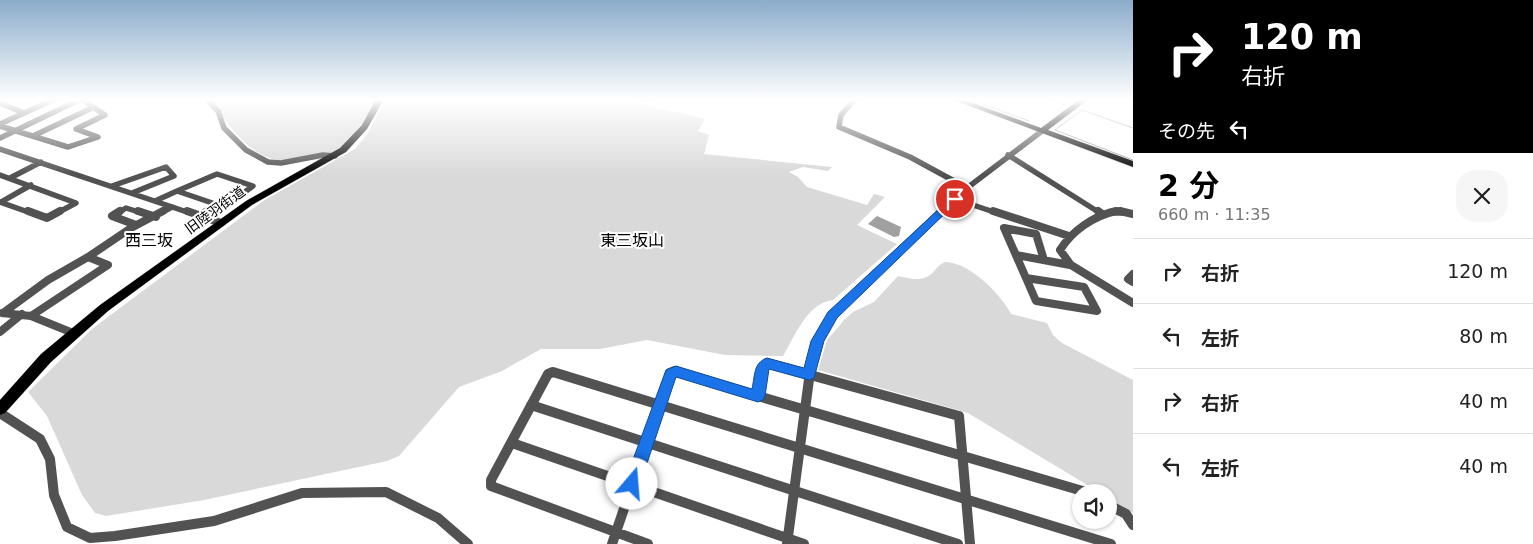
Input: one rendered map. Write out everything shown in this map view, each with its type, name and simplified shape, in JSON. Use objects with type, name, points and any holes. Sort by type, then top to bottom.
[{"type":"highway","name":"旧陸羽街道","points":[[0,411],[46,358],[73,333],[221,223],[270,191],[335,156],[354,140],[365,124]]},
{"type":"highway","points":[[1024,124],[1133,164]]},
{"type":"highway","points":[[1042,131],[1051,124]]},
{"type":"street","points":[[0,138],[29,124]]},
{"type":"street","points":[[33,136],[57,124]]},
{"type":"street","points":[[0,125],[68,147],[98,137],[76,129],[85,124]]},
{"type":"street","points":[[223,124],[224,128],[250,152],[268,162],[290,162],[323,155],[335,156]]},
{"type":"street","points":[[839,124],[839,127],[910,156],[967,188]]},
{"type":"street","points":[[787,541],[809,375],[817,341],[832,315],[967,188],[1042,131]]},
{"type":"street","points":[[0,149],[221,223]]},
{"type":"street","points":[[1008,155],[1102,214]]},
{"type":"street","points":[[10,178],[40,162]]},
{"type":"street","points":[[112,186],[166,167],[174,176],[132,193]]},
{"type":"street","points":[[155,201],[176,191],[202,182],[217,174],[253,185],[224,207],[176,191]]},
{"type":"street","points":[[0,175],[31,185],[76,204],[47,218],[0,202]]},
{"type":"street","points":[[0,202],[31,185]]},
{"type":"street","points":[[955,199],[1069,236]]},
{"type":"street","points":[[200,216],[216,205]]},
{"type":"street","points":[[2,314],[48,280],[172,206]]},
{"type":"street","points":[[136,226],[112,216],[126,208],[156,217]]},
{"type":"street","points":[[1071,265],[1060,250],[1069,236],[1102,214],[1118,211],[1133,214]]},
{"type":"street","points":[[1026,278],[1084,287],[1096,311],[1036,301],[1004,228],[1036,234],[1044,260]]},
{"type":"street","points":[[1016,255],[1071,265],[1133,303]]},
{"type":"street","points":[[0,332],[108,265],[88,256]]},
{"type":"street","points":[[1133,274],[1128,279],[1133,282]]},
{"type":"street","points":[[2,314],[26,315],[73,333]]},
{"type":"street","points":[[758,396],[763,367],[767,363],[959,416],[970,544]]},
{"type":"street","points":[[648,544],[491,486],[491,480],[548,374],[553,372],[1111,544]]},
{"type":"street","points":[[612,544],[670,374],[676,372],[1072,488]]},
{"type":"street","points":[[531,405],[958,544]]},
{"type":"street","points":[[0,411],[40,438],[50,459],[54,495],[67,527],[90,538],[167,530],[214,521],[302,493],[386,492],[438,518],[468,544]]},
{"type":"street","points":[[512,443],[632,484],[787,541],[804,544]]},
{"type":"street","points":[[1117,509],[1126,514],[1133,525]]},
{"type":"shaded area","points":[[229,124],[363,124],[342,148],[331,154],[282,160],[260,154],[243,141]]},
{"type":"shaded area","points":[[373,124],[702,124],[698,131],[709,135],[704,154],[832,167],[828,171],[803,167],[789,172],[798,177],[807,187],[867,205],[874,194],[885,197],[857,225],[897,244],[833,300],[824,302],[816,307],[797,330],[783,356],[725,355],[647,340],[600,349],[541,349],[502,371],[459,387],[399,456],[387,461],[204,500],[106,516],[95,513],[82,495],[47,416],[28,392],[92,329],[263,201],[355,149]]},
{"type":"shaded area","points":[[877,216],[901,227],[899,236],[894,237],[868,224]]},
{"type":"shaded area","points":[[945,262],[964,267],[983,280],[1000,297],[1011,314],[1047,323],[1053,335],[1062,343],[1133,380],[1133,513],[1117,503],[1117,484],[1086,484],[968,413],[818,370],[827,340],[853,312],[874,302],[898,276],[915,279],[923,278],[930,275]]},
{"type":"waterway","points":[[1063,124],[1055,130],[1133,160]]},
{"type":"waterway","points":[[1123,124],[1133,128]]},
{"type":"district","name":"西三坂","points":[[149,240]]},
{"type":"district","name":"東三坂山","points":[[632,240]]},
{"type":"route","points":[[632,484],[670,374],[676,372],[758,396],[763,367],[767,363],[809,375],[817,341],[832,315],[955,199]]}]
